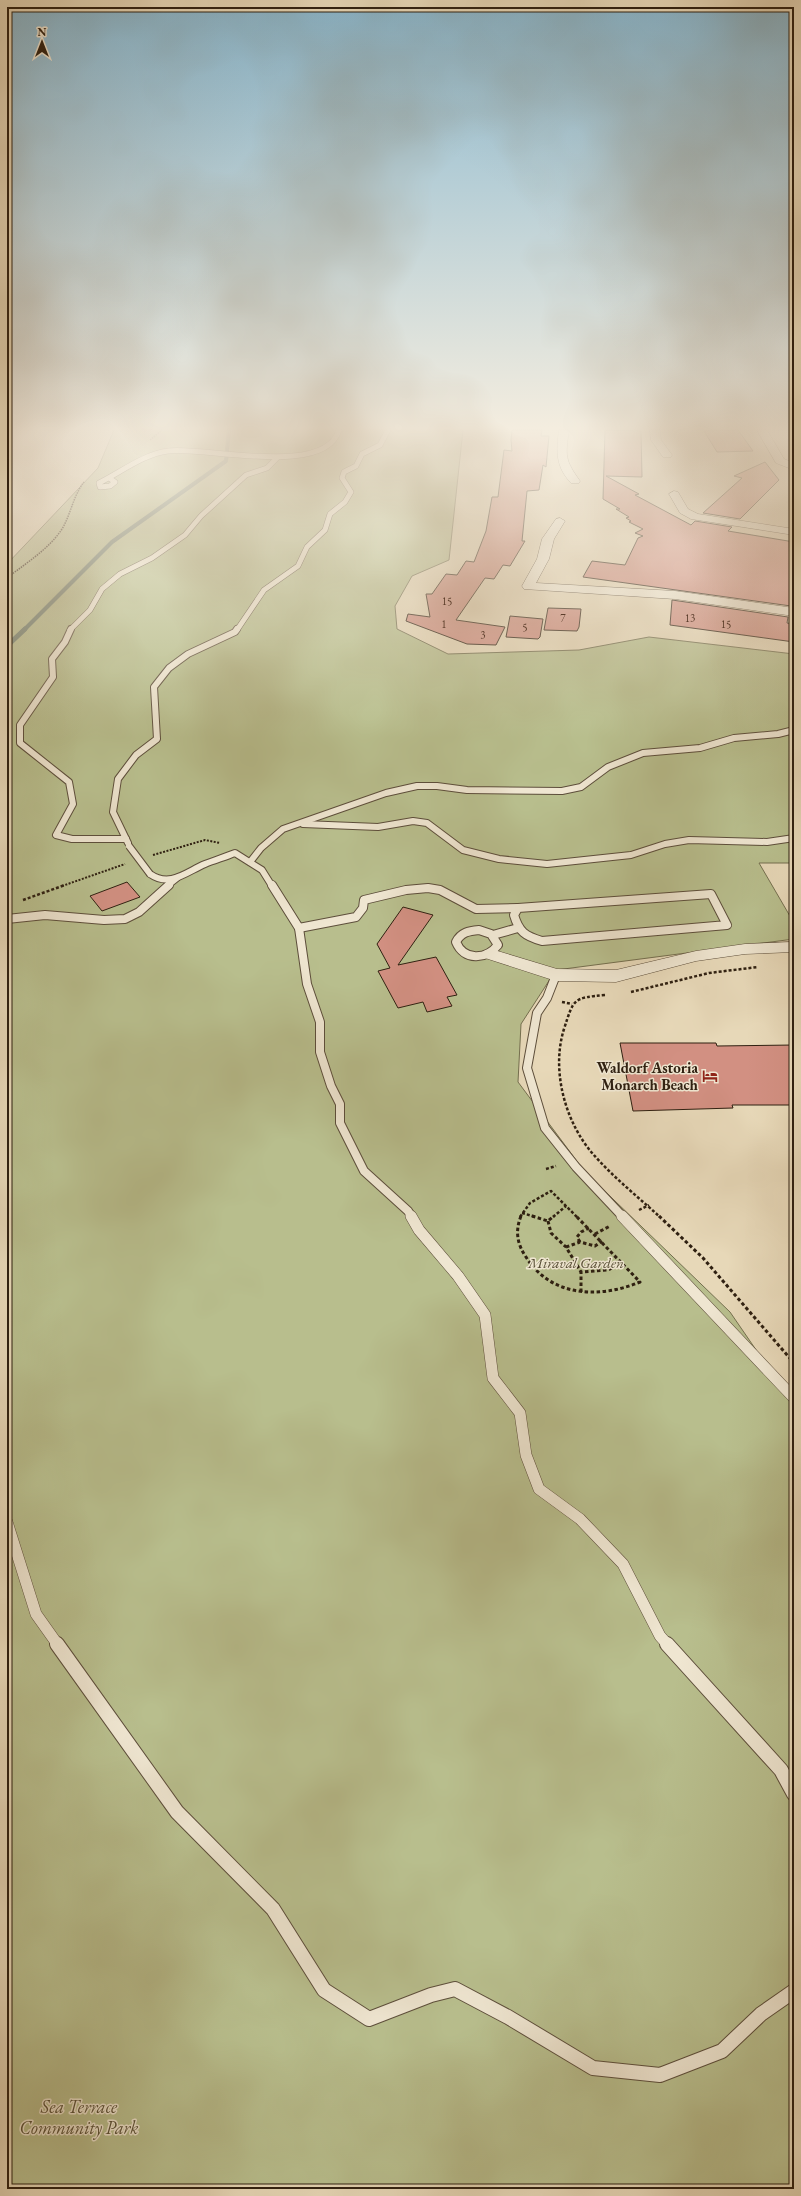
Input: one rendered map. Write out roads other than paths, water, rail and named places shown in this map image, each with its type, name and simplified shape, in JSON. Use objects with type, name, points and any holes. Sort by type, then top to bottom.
[{"type":"street","points":[[552,532],[548,539],[542,559],[528,586],[675,595],[794,612]]},
{"type":"street","points":[[491,954],[556,975],[616,976],[696,956],[745,949],[794,947]]},
{"type":"lane","points":[[128,842],[72,839],[56,835],[73,804],[70,782],[20,743],[20,725],[53,676],[52,659],[66,642],[71,628],[90,610],[102,589],[120,574],[152,558],[188,532]]},
{"type":"lane","points":[[178,878],[159,880],[150,874],[128,842],[113,812],[118,778],[136,755],[157,739],[154,687],[169,668],[188,654],[235,632],[264,590],[298,566],[307,547],[322,532]]},
{"type":"lane","points":[[250,862],[261,848],[283,829],[386,793],[417,786],[437,786],[468,790],[562,791],[581,787],[608,767],[644,753],[700,748],[734,738],[778,734],[794,730]]},
{"type":"lane","points":[[297,824],[378,826],[413,821],[427,823],[463,850],[499,859],[547,864],[631,855],[665,844],[689,840],[767,842],[794,838]]},
{"type":"lane","points":[[7,919],[49,914],[98,919],[131,917],[154,900],[163,889],[178,878],[205,864],[235,853],[262,870],[299,928],[308,984],[320,1022],[320,1052],[331,1086],[340,1104],[340,1123],[364,1172],[408,1211],[419,1230],[458,1276],[485,1315],[493,1378],[520,1413],[526,1455],[538,1489],[580,1519],[623,1564],[660,1636],[781,1770],[794,1794]]},
{"type":"lane","points":[[299,928],[356,917],[363,908],[364,900],[406,890],[428,888],[440,890],[476,909],[518,908],[711,894],[727,925],[542,941],[529,937],[518,928],[514,915],[518,908]]},
{"type":"lane","points":[[493,935],[498,945],[491,954],[484,956],[468,955],[457,947],[456,942],[458,937],[470,931],[479,930],[493,935],[518,928]]},
{"type":"lane","points":[[556,975],[547,998],[537,1013],[527,1068],[545,1128],[576,1167],[794,1398]]},
{"type":"lane","points":[[7,1522],[26,1590],[36,1614],[178,1812],[273,1908],[324,1990],[369,2019],[431,1995],[455,1989],[508,2017],[593,2068],[660,2075],[722,2051],[761,2014],[794,1992]]},
{"type":"waterway","points":[[25,629],[112,542],[125,532]]},
{"type":"waterway","points":[[7,646],[25,629]]},
{"type":"place","name":"Waldorf Astoria Monarch Beach","points":[[710,1076]]},
{"type":"park label","name":"Miraval Garden","points":[[576,1262]]},
{"type":"park label","name":"Sea Terrace Community Park","points":[[79,2116]]}]
